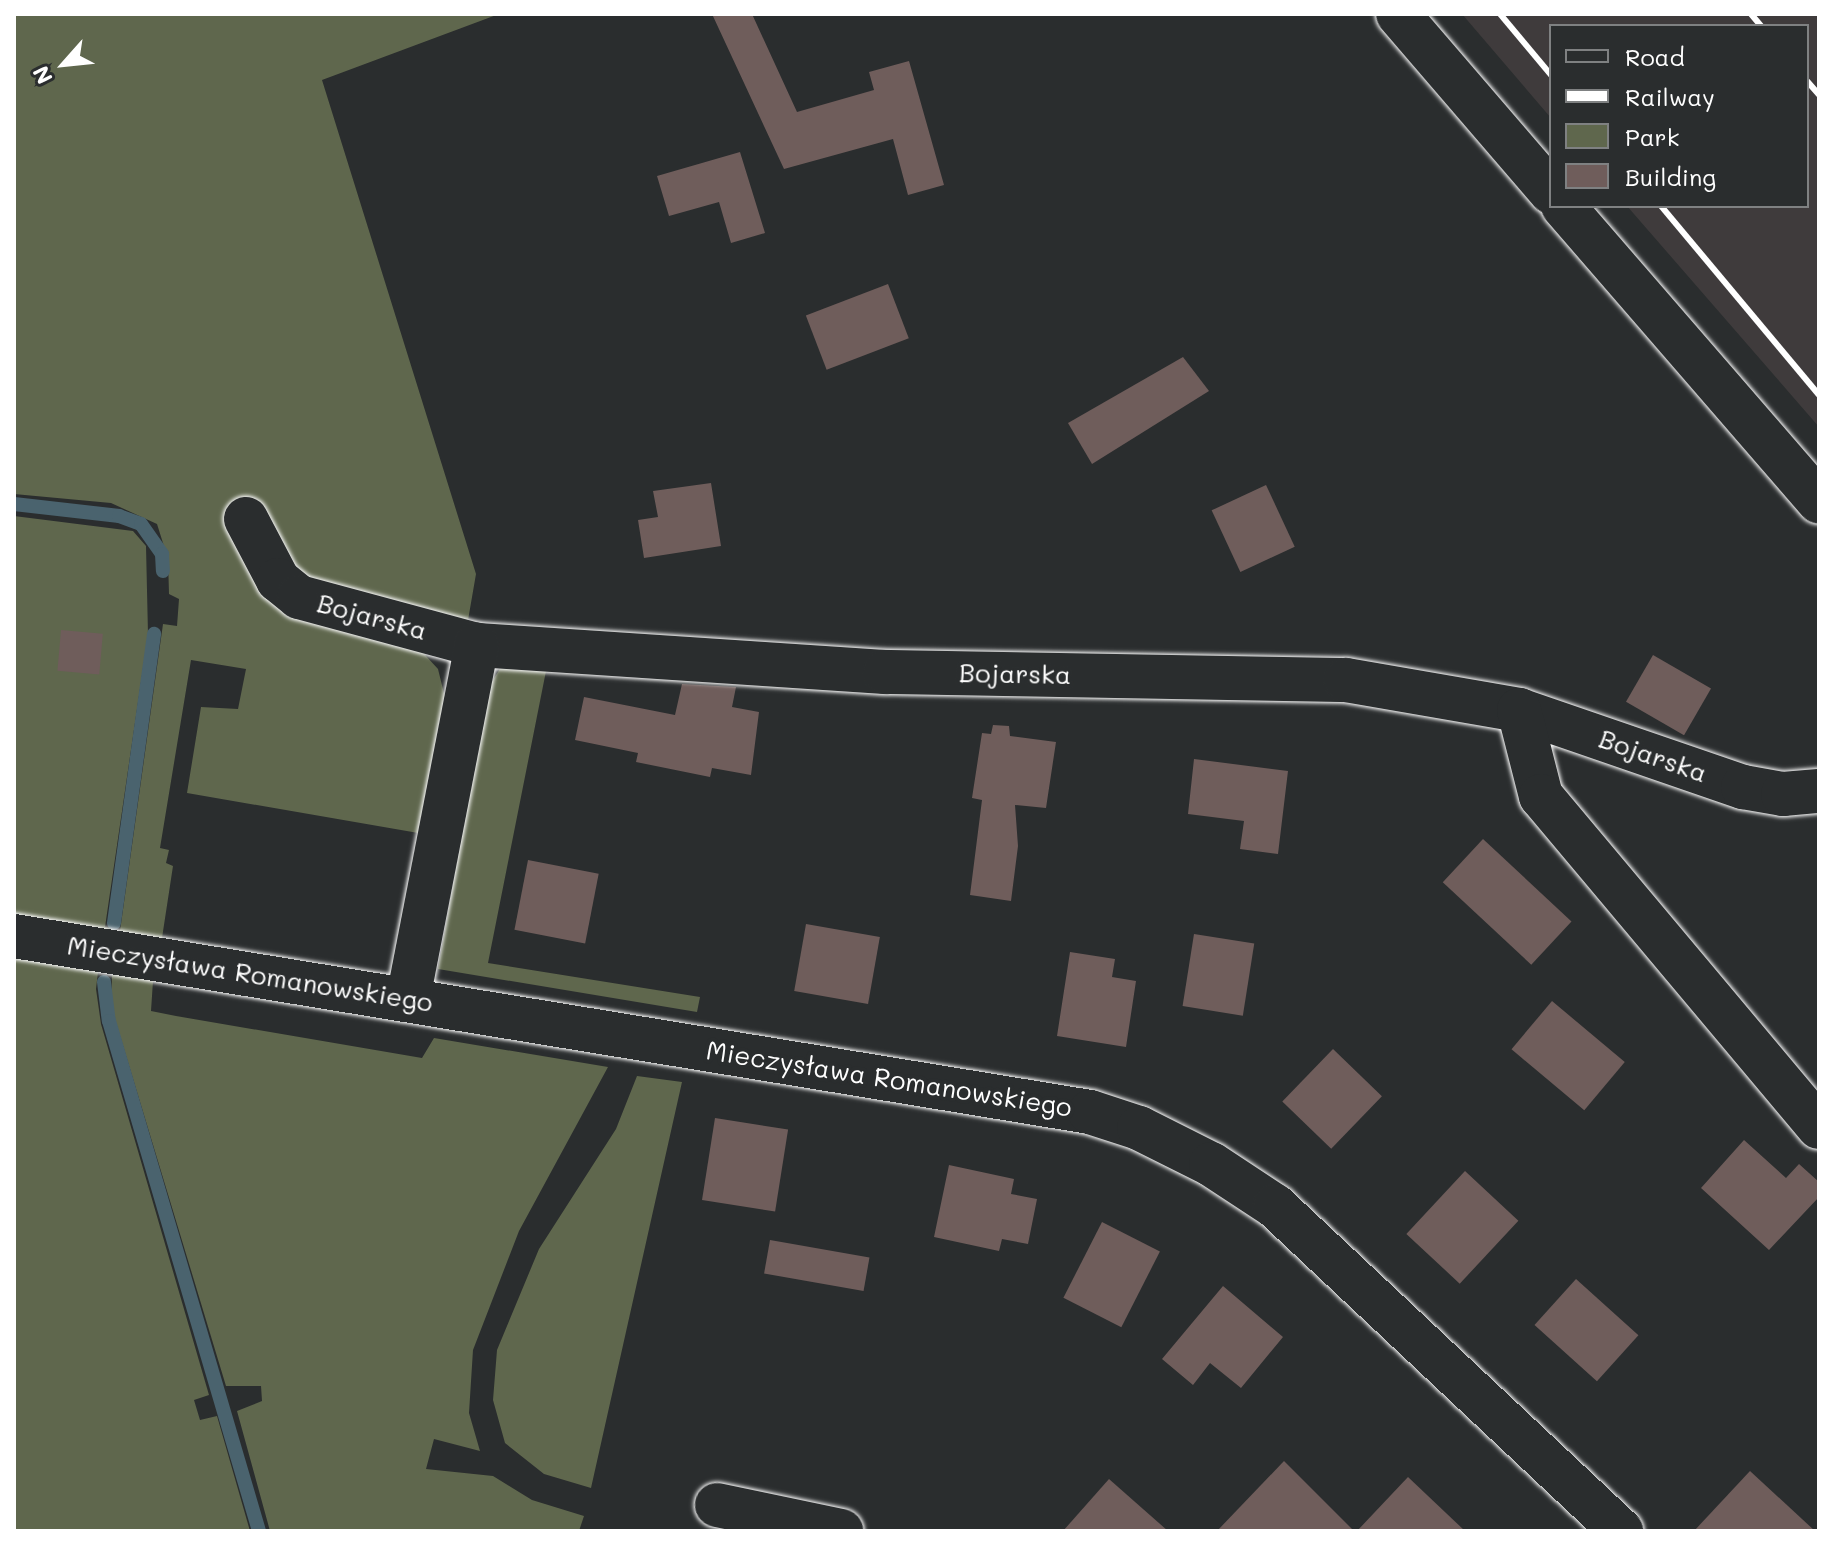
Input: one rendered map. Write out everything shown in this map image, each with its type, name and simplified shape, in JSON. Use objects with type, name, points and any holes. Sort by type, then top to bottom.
[{"type":"street","points":[[1398,14],[1549,190]]},
{"type":"street","points":[[1565,208],[1819,502]]},
{"type":"street","name":"Bojarska","points":[[246,519],[278,580],[299,597],[477,645],[885,672],[1346,680],[1519,710],[1743,787],[1783,794],[1819,791]]},
{"type":"street","points":[[408,999],[477,645]]},
{"type":"street","points":[[1519,710],[1541,796],[1819,1127]]},
{"type":"street","name":"Mieczysława Romanowskiego","points":[[14,936],[1090,1112],[1139,1128],[1211,1164],[1275,1206],[1621,1531]]},
{"type":"street","points":[[717,1505],[841,1531]]},
{"type":"shaded area","points":[[1462,14],[1819,14],[1819,427],[1629,208],[1809,208],[1809,24],[1549,24],[1549,116]]},
{"type":"green space","points":[[14,14],[499,14],[322,80],[476,574],[467,626],[296,580],[277,557],[255,505],[234,513],[253,570],[278,599],[414,643],[438,669],[451,722],[424,834],[187,793],[201,707],[238,709],[246,669],[191,660],[160,848],[169,850],[166,863],[173,866],[162,938],[136,942],[102,938],[96,989],[101,1024],[209,1395],[194,1400],[200,1420],[217,1416],[250,1531],[14,1531],[14,516],[133,531],[146,546],[148,634],[105,927],[120,931],[163,624],[177,626],[179,599],[169,594],[168,559],[157,524],[111,503],[14,494]]},
{"type":"green space","points":[[503,664],[547,666],[488,963],[700,997],[697,1012],[438,969],[488,688]]},
{"type":"green space","points":[[120,973],[153,981],[151,1011],[176,1016],[422,1058],[434,1038],[608,1067],[519,1231],[473,1350],[469,1413],[480,1451],[434,1439],[426,1469],[493,1476],[532,1500],[584,1516],[579,1531],[270,1531],[237,1411],[262,1401],[261,1386],[226,1386],[111,1006],[112,975]]},
{"type":"green space","points":[[637,1076],[682,1082],[591,1488],[544,1474],[505,1443],[493,1400],[497,1350],[539,1249],[616,1129]]},
{"type":"building","points":[[712,14],[752,14],[797,112],[874,90],[869,72],[909,61],[944,185],[908,195],[893,139],[784,169]]},
{"type":"building","points":[[740,152],[765,233],[731,243],[719,202],[669,216],[657,176]]},
{"type":"building","points":[[888,284],[909,338],[827,370],[806,316]]},
{"type":"building","points":[[1183,357],[1209,391],[1092,464],[1068,423]]},
{"type":"building","points":[[711,483],[721,546],[644,558],[638,520],[658,517],[653,491]]},
{"type":"building","points":[[1266,485],[1295,547],[1240,572],[1212,510]]},
{"type":"building","points":[[61,630],[103,634],[99,675],[57,671]]},
{"type":"building","points":[[1653,655],[1711,688],[1684,735],[1626,702]]},
{"type":"building","points":[[682,684],[736,687],[732,707],[759,712],[751,775],[712,768],[710,777],[636,762],[638,753],[575,740],[584,697],[675,715]]},
{"type":"building","points":[[993,725],[1009,726],[1010,736],[1056,742],[1046,808],[1015,805],[1018,846],[1011,901],[970,895],[982,800],[972,798],[982,733],[991,734]]},
{"type":"building","points":[[1194,759],[1288,771],[1278,854],[1240,849],[1244,821],[1188,814]]},
{"type":"building","points":[[1483,839],[1571,922],[1531,965],[1443,882]]},
{"type":"building","points":[[528,860],[599,874],[585,943],[514,930]]},
{"type":"building","points":[[806,924],[880,937],[868,1004],[794,991]]},
{"type":"building","points":[[1194,934],[1254,944],[1243,1016],[1183,1006]]},
{"type":"building","points":[[1070,952],[1115,959],[1112,977],[1136,981],[1126,1047],[1057,1036]]},
{"type":"building","points":[[1552,1001],[1625,1062],[1584,1110],[1512,1049]]},
{"type":"building","points":[[1333,1049],[1382,1096],[1331,1149],[1282,1102]]},
{"type":"building","points":[[715,1118],[788,1130],[775,1212],[702,1200]]},
{"type":"building","points":[[1744,1140],[1786,1178],[1799,1164],[1819,1182],[1819,1197],[1769,1250],[1701,1188]]},
{"type":"building","points":[[949,1165],[1014,1179],[1011,1194],[1037,1199],[1028,1244],[1002,1239],[999,1251],[934,1237]]},
{"type":"building","points":[[1465,1171],[1518,1221],[1460,1284],[1406,1234]]},
{"type":"building","points":[[1102,1222],[1160,1252],[1121,1327],[1063,1298]]},
{"type":"building","points":[[770,1240],[869,1258],[864,1291],[764,1273]]},
{"type":"building","points":[[1576,1279],[1638,1335],[1597,1381],[1535,1325]]},
{"type":"building","points":[[1223,1286],[1283,1337],[1241,1388],[1210,1363],[1193,1385],[1162,1359]]},
{"type":"building","points":[[1284,1461],[1354,1531],[1217,1531]]},
{"type":"building","points":[[1750,1471],[1815,1531],[1694,1531]]},
{"type":"building","points":[[1408,1477],[1465,1531],[1357,1531]]},
{"type":"building","points":[[1109,1479],[1168,1531],[1063,1531]]},
{"type":"waterway","points":[[14,504],[119,516],[141,524],[162,554],[163,571]]},
{"type":"waterway","points":[[114,923],[154,634]]},
{"type":"waterway","points":[[104,982],[109,1021],[259,1531]]},
{"type":"railway","points":[[1500,14],[1549,73]]},
{"type":"railway","points":[[1751,14],[1759,24]]},
{"type":"railway","points":[[1809,83],[1819,95]]},
{"type":"railway","points":[[1663,208],[1819,395]]}]
